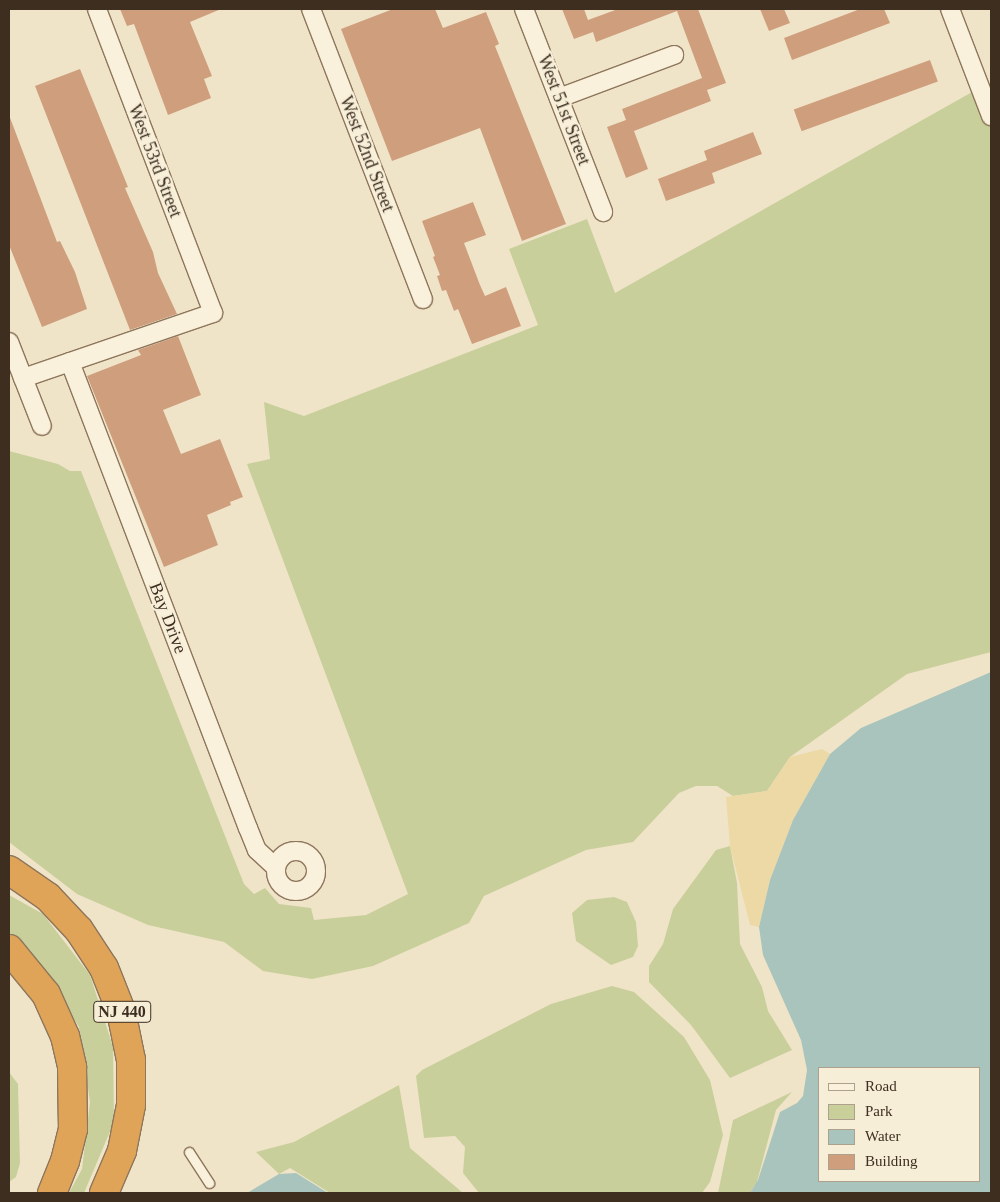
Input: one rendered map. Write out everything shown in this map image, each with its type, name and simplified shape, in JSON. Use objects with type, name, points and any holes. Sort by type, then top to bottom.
[{"type":"highway","name":"NJ 440","points":[[9,870],[48,897],[79,930],[104,968],[122,1011],[131,1060],[131,1105],[122,1151],[104,1193]]},
{"type":"highway","points":[[9,949],[46,994],[62,1029],[72,1067],[73,1129],[65,1161],[52,1193]]},
{"type":"street","name":"West 53rd Street","points":[[70,362],[213,313],[97,9]]},
{"type":"street","name":"West 52nd Street","points":[[311,9],[424,299]]},
{"type":"street","name":"West 51st Street","points":[[524,9],[603,212]]},
{"type":"street","points":[[950,9],[991,116]]},
{"type":"street","points":[[559,98],[674,55]]},
{"type":"street","points":[[9,342],[42,426]]},
{"type":"street","points":[[23,378],[70,362]]},
{"type":"street","name":"Bay Drive","points":[[70,362],[248,828],[257,850],[276,868]]},
{"type":"lane","points":[[190,1152],[209,1182]]},
{"type":"green space","points":[[981,87],[991,111],[991,652],[907,674],[790,757],[767,791],[733,796],[717,786],[696,786],[679,793],[633,842],[586,850],[484,896],[469,923],[373,966],[312,979],[263,971],[224,942],[148,925],[77,894],[9,842],[9,451],[58,464],[70,471],[81,471],[244,884],[254,894],[265,888],[279,904],[311,908],[314,920],[366,915],[408,894],[247,464],[270,459],[264,402],[304,416],[538,325],[509,249],[587,219],[615,293]]},
{"type":"green space","points":[[730,846],[737,883],[740,944],[762,987],[768,1011],[792,1050],[730,1078],[691,1025],[649,982],[649,966],[663,944],[673,909],[716,850]]},
{"type":"green space","points":[[9,895],[43,914],[90,975],[113,1047],[114,1122],[84,1193],[69,1193],[82,1169],[90,1102],[79,1027],[30,950],[9,934]]},
{"type":"green space","points":[[614,897],[627,902],[636,922],[638,946],[633,957],[611,965],[576,941],[572,913],[587,900]]},
{"type":"green space","points":[[612,986],[634,992],[684,1037],[710,1080],[723,1135],[710,1182],[702,1193],[479,1193],[463,1173],[465,1147],[455,1136],[424,1138],[416,1076],[422,1070],[551,1004]]},
{"type":"green space","points":[[9,1072],[18,1084],[20,1163],[16,1177],[9,1182]]},
{"type":"green space","points":[[399,1085],[410,1148],[463,1193],[330,1193],[290,1168],[279,1174],[256,1152],[294,1142]]},
{"type":"green space","points":[[792,1092],[776,1110],[757,1182],[750,1193],[718,1193],[733,1120]]},
{"type":"sand","points":[[822,749],[830,754],[793,820],[770,880],[759,927],[750,925],[730,846],[726,797],[767,791],[790,757]]},
{"type":"water","points":[[991,672],[991,1193],[750,1193],[758,1180],[780,1112],[797,1103],[803,1096],[807,1070],[801,1040],[763,955],[759,927],[770,880],[793,820],[830,754],[861,728]]},
{"type":"water","points":[[296,1173],[328,1193],[247,1193],[279,1174]]},
{"type":"building","points":[[120,9],[221,9],[190,22],[212,76],[204,79],[211,98],[168,115],[134,24],[127,26]]},
{"type":"building","points":[[393,9],[435,9],[443,28],[486,12],[499,44],[495,46],[566,224],[522,241],[480,128],[392,161],[341,29]]},
{"type":"building","points":[[562,9],[584,9],[588,20],[618,9],[698,9],[726,83],[707,90],[711,101],[634,131],[648,169],[626,178],[607,127],[626,120],[622,109],[702,78],[677,11],[596,42],[593,32],[574,39]]},
{"type":"building","points":[[760,9],[784,9],[790,23],[769,31]]},
{"type":"building","points":[[860,9],[884,9],[890,23],[792,60],[784,38]]},
{"type":"building","points":[[930,60],[938,82],[802,131],[794,110]]},
{"type":"building","points":[[80,69],[128,187],[125,188],[153,252],[158,273],[177,314],[130,330],[35,86]]},
{"type":"building","points":[[9,115],[57,242],[60,241],[75,272],[87,309],[42,327],[9,245]]},
{"type":"building","points":[[753,132],[762,154],[712,173],[715,183],[666,201],[658,179],[707,160],[704,151]]},
{"type":"building","points":[[473,202],[486,235],[464,243],[480,285],[485,296],[506,287],[521,326],[472,344],[458,309],[454,311],[446,290],[442,291],[437,276],[440,275],[433,257],[435,256],[422,221]]},
{"type":"building","points":[[178,336],[201,395],[163,410],[181,454],[220,439],[243,497],[230,502],[231,505],[207,515],[218,545],[164,567],[87,376],[141,355],[138,350]]}]
